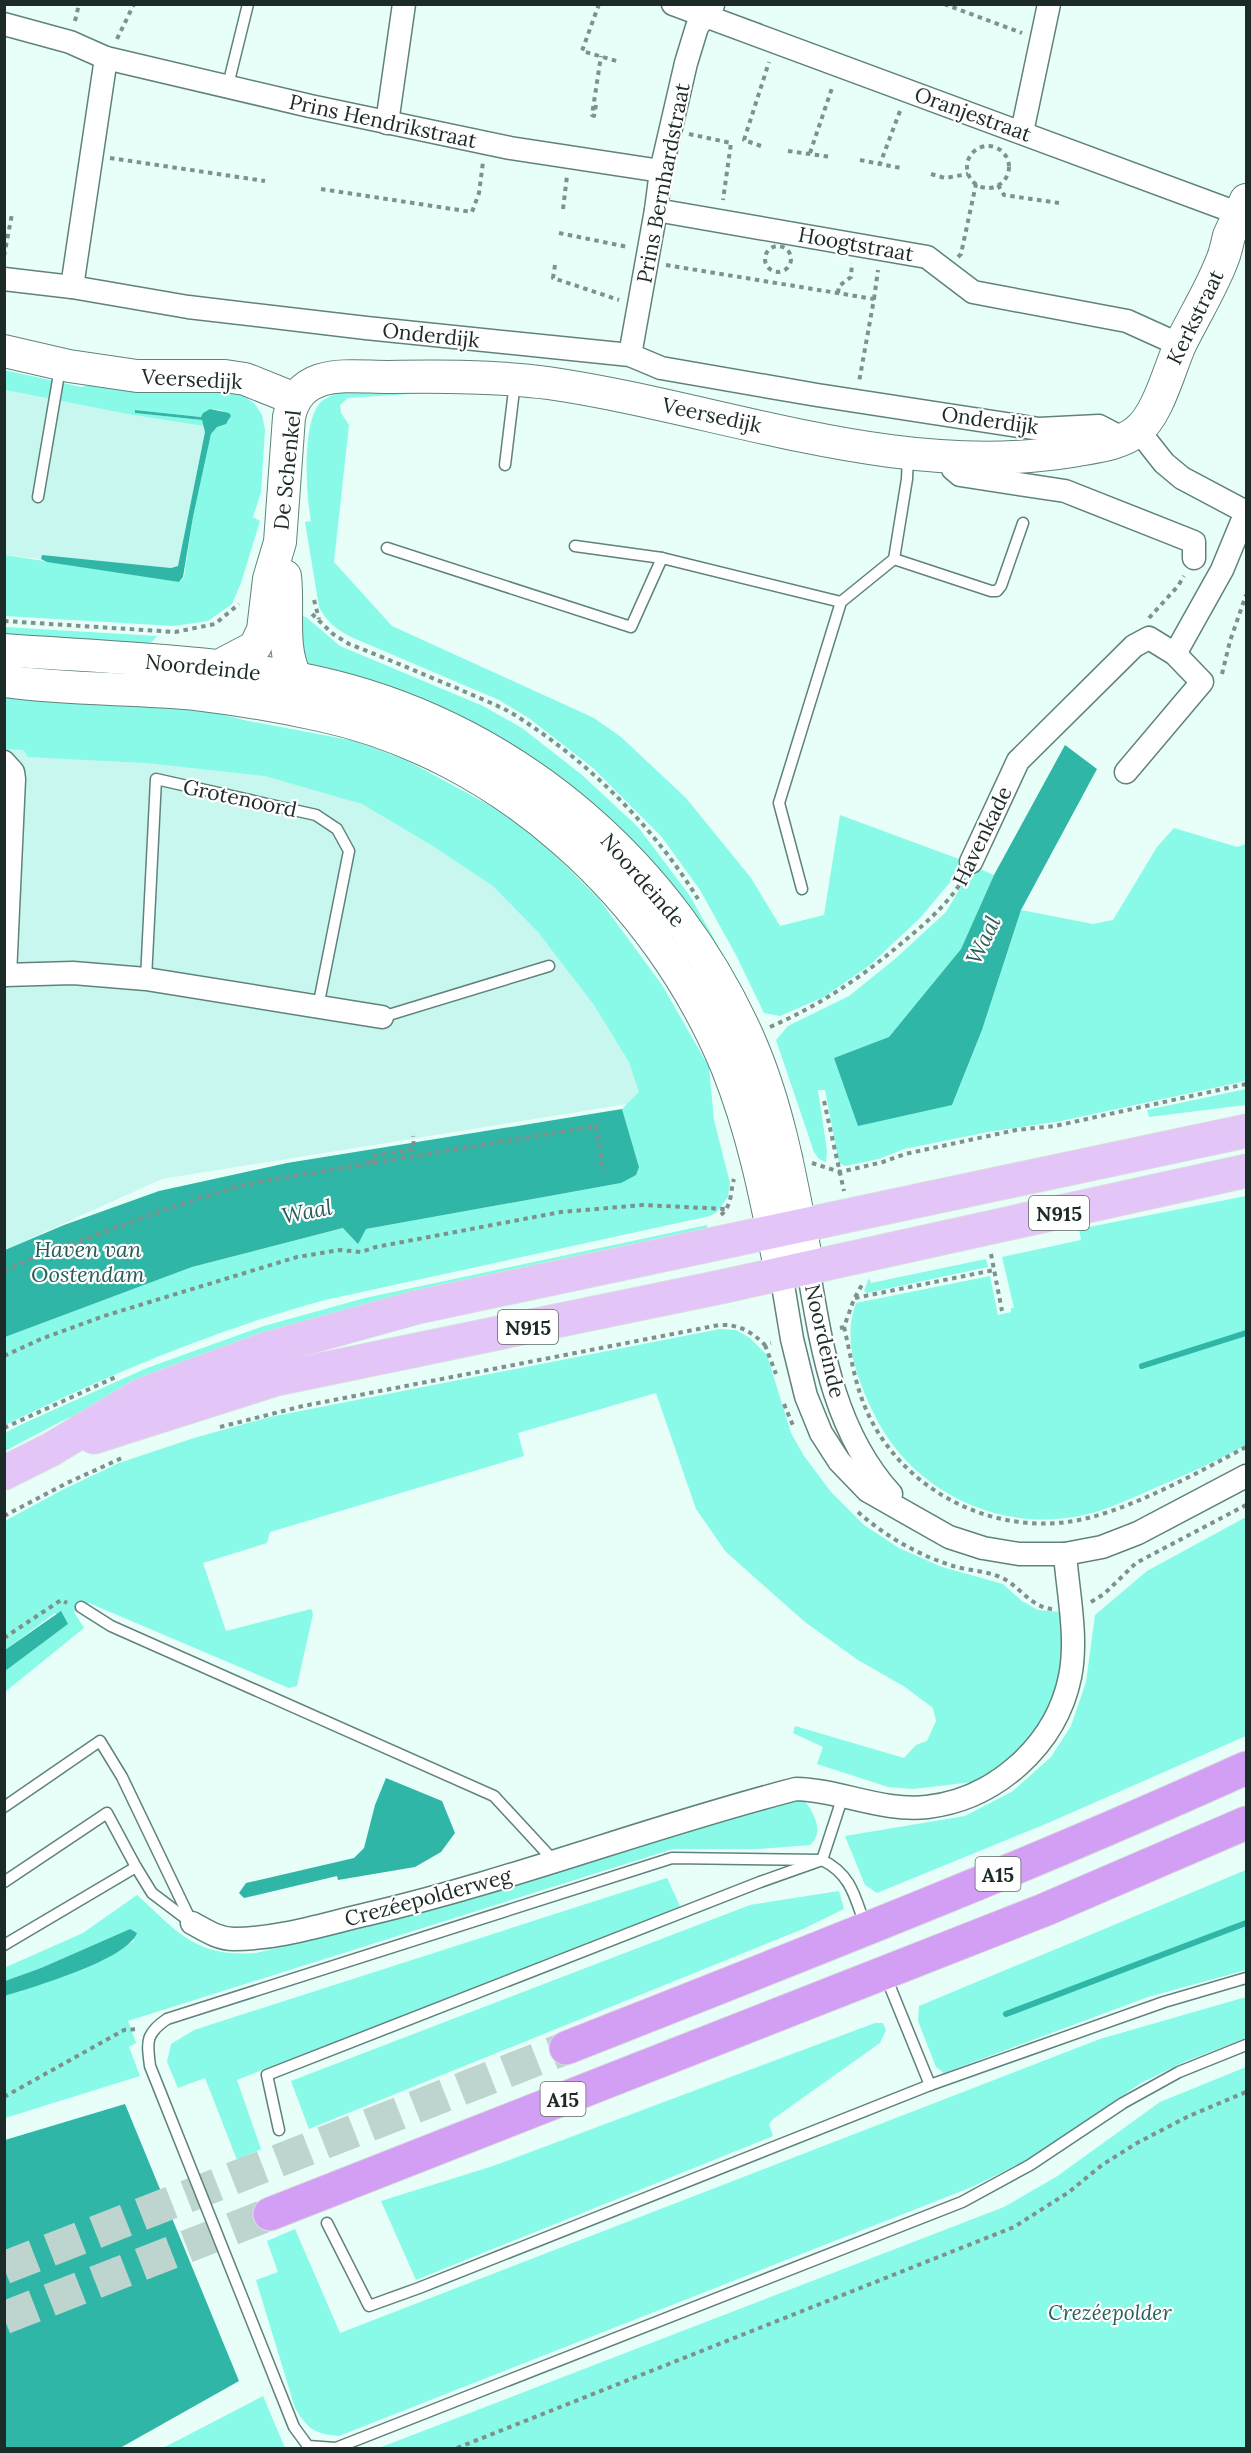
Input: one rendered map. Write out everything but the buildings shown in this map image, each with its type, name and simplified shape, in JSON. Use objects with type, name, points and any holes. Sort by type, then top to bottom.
[{"type":"highway","name":"A15","points":[[566,2048],[867,1928],[1158,1808],[1246,1768]]},
{"type":"highway","name":"A15","points":[[270,2214],[1044,1910],[1246,1823]]},
{"type":"main road","name":"Kerkstraat","points":[[1131,435],[1152,412],[1180,345],[1224,258],[1230,235],[1243,207]]},
{"type":"main road","name":"Veersedijk","points":[[4,351],[60,365],[156,378],[225,376],[245,380],[295,399],[309,384],[329,378],[413,376],[515,380],[611,394],[794,433],[908,452],[952,456],[1006,458],[1044,455],[1084,449],[1131,435]]},
{"type":"main road","name":"De Schenkel","points":[[217,667],[246,653],[260,640],[263,630],[269,579],[280,542],[288,424],[295,399]]},
{"type":"main road","name":"De Schenkel","points":[[280,542],[286,579],[286,648],[289,663],[296,678]]},
{"type":"main road","name":"Noordeinde","points":[[4,650],[217,667],[296,678],[335,687],[401,708],[470,739],[550,789],[603,833],[644,874],[701,949],[728,997],[751,1044],[790,1167],[786,1230]]},
{"type":"main road","name":"Noordeinde","points":[[6,682],[196,694],[323,715],[381,732],[451,763],[507,795],[550,828],[598,870],[630,907],[674,966],[726,1065],[786,1230],[794,1270]]},
{"type":"main road","name":"N915","points":[[4,1473],[50,1450],[140,1396],[267,1349],[418,1307],[1246,1131]]},
{"type":"main road","name":"N915","points":[[50,1450],[151,1421],[276,1379],[857,1257],[1246,1171]]},
{"type":"street","points":[[387,123],[404,4]]},
{"type":"street","name":"Oranjestraat","points":[[673,4],[710,10],[776,41],[839,65],[1022,132],[1243,207]]},
{"type":"street","points":[[1022,132],[1049,4]]},
{"type":"street","name":"Prins Bernhardstraat","points":[[630,355],[657,210],[661,171],[697,27],[710,10]]},
{"type":"street","name":"Prins Hendrikstraat","points":[[4,24],[70,42],[106,58],[387,123],[486,143],[661,171]]},
{"type":"street","points":[[72,287],[106,58]]},
{"type":"street","name":"Hoogtstraat","points":[[657,210],[927,257],[973,292],[1127,321],[1180,345]]},
{"type":"street","name":"Onderdijk","points":[[4,279],[72,287],[188,307],[630,355],[662,368],[855,400],[1038,429],[1099,426],[1131,435]]},
{"type":"street","points":[[1131,435],[1182,478],[1246,512],[1214,586],[1175,654]]},
{"type":"street","points":[[952,456],[953,469],[960,476],[1065,491],[1194,542],[1194,558]]},
{"type":"street","points":[[1126,772],[1202,682],[1175,654],[1149,638]]},
{"type":"street","name":"Havenkade","points":[[971,862],[1018,761],[1134,646],[1149,638]]},
{"type":"street","points":[[4,762],[13,771],[15,779],[5,975],[74,973],[146,979],[382,1017]]},
{"type":"street","name":"Noordeinde","points":[[794,1270],[819,1333],[835,1395],[854,1442],[872,1473],[910,1516]]},
{"type":"street","name":"Noordeinde","points":[[794,1270],[792,1339],[806,1396],[821,1433],[840,1461],[868,1491],[949,1537],[983,1548],[1019,1554],[1065,1554],[1102,1547],[1138,1533],[1246,1476]]},
{"type":"street","name":"Crezéepolderweg","points":[[192,1923],[219,1938],[272,1936],[403,1906],[796,1789],[815,1790],[876,1804],[927,1807],[963,1798],[993,1785],[1023,1762],[1046,1735],[1062,1704],[1070,1676],[1073,1646],[1065,1554]]},
{"type":"lane","points":[[228,86],[248,4]]},
{"type":"lane","points":[[38,497],[60,365]]},
{"type":"lane","points":[[505,465],[515,380]]},
{"type":"lane","points":[[802,889],[778,802],[841,602],[894,559],[907,479],[908,452]]},
{"type":"lane","points":[[894,559],[997,591],[1001,586],[1023,523]]},
{"type":"lane","points":[[575,546],[662,558],[841,602]]},
{"type":"lane","points":[[387,548],[632,627],[662,558]]},
{"type":"lane","name":"Grotenoord","points":[[146,979],[156,779],[316,814],[338,829],[349,851],[318,1007]]},
{"type":"lane","points":[[382,1017],[549,966]]},
{"type":"lane","points":[[81,1607],[111,1626],[494,1796],[555,1862]]},
{"type":"lane","points":[[4,1807],[100,1741],[122,1777],[192,1923]]},
{"type":"lane","points":[[822,1860],[843,1796]]},
{"type":"lane","points":[[4,1882],[107,1813],[152,1893],[192,1923]]},
{"type":"lane","points":[[867,1928],[850,1883],[835,1866],[822,1860],[672,1858],[167,2019],[153,2028],[148,2042],[150,2066],[294,2427],[308,2446],[336,2448],[962,2202],[1030,2165],[1123,2103],[1179,2072],[1246,2045]]},
{"type":"lane","points":[[279,2130],[267,2075],[760,1882],[822,1860]]},
{"type":"lane","points":[[4,1945],[136,1867]]},
{"type":"lane","points":[[884,1972],[930,2085]]},
{"type":"lane","points":[[327,2223],[369,2306],[930,2085],[1164,2002],[1246,1978]]},
{"type":"path","points":[[106,58],[134,4]]},
{"type":"path","points":[[599,4],[582,51],[620,62]]},
{"type":"path","points":[[944,4],[1042,38]]},
{"type":"path","points":[[761,146],[744,140],[776,41]]},
{"type":"path","points":[[597,105],[594,116],[592,116],[601,56]]},
{"type":"path","points":[[810,153],[839,65]]},
{"type":"path","points":[[880,164],[908,90]]},
{"type":"path","points":[[671,130],[731,143],[719,221]]},
{"type":"path","points":[[321,189],[472,212],[479,193],[486,143]]},
{"type":"path","points":[[991,147],[998,149],[1004,154],[1009,167],[1005,180],[988,188],[976,184],[968,174],[968,161],[977,150],[991,147]]},
{"type":"path","points":[[788,151],[831,157]]},
{"type":"path","points":[[91,155],[265,181]]},
{"type":"path","points":[[562,208],[570,157]]},
{"type":"path","points":[[860,160],[901,168]]},
{"type":"path","points":[[931,174],[945,178],[968,174]]},
{"type":"path","points":[[945,271],[961,254],[976,184]]},
{"type":"path","points":[[998,185],[1004,195],[1059,203]]},
{"type":"path","points":[[4,256],[12,214]]},
{"type":"path","points":[[559,233],[648,257],[774,283],[874,299]]},
{"type":"path","points":[[838,293],[839,286],[851,277],[855,244]]},
{"type":"path","points":[[781,247],[788,251],[790,263],[786,270],[776,272],[767,266],[765,258],[769,250],[781,247]]},
{"type":"path","points":[[855,400],[881,249]]},
{"type":"path","points":[[555,265],[553,278],[639,306]]},
{"type":"path","points":[[774,283],[776,272]]},
{"type":"path","points":[[1149,638],[1144,624],[1178,586],[1194,558]]},
{"type":"path","points":[[1202,682],[1213,685],[1222,674],[1230,640],[1246,595]]},
{"type":"path","name":"Noordeinde","points":[[4,621],[175,632],[215,624],[238,606]]},
{"type":"path","name":"Havenkade","points":[[763,1029],[830,998],[863,976],[921,927],[952,896],[971,862]]},
{"type":"path","points":[[814,1163],[840,1172],[883,1162],[905,1154],[1016,1130],[1055,1126],[1246,1084]]},
{"type":"path","points":[[824,1101],[850,1216]]},
{"type":"path","points":[[4,1270],[178,1205],[246,1184],[596,1126],[603,1171]]},
{"type":"path","points":[[371,1164],[372,1156],[414,1149],[413,1136]]},
{"type":"path","points":[[4,1356],[41,1339],[104,1316],[297,1257],[340,1250],[361,1252],[376,1247],[561,1212],[643,1205],[727,1209]]},
{"type":"path","points":[[990,1251],[1002,1311]]},
{"type":"path","points":[[819,1333],[844,1327],[863,1282],[857,1257]]},
{"type":"path","points":[[854,1299],[994,1270]]},
{"type":"path","points":[[211,1429],[313,1404],[719,1325],[734,1324],[756,1336],[765,1345],[792,1339]]},
{"type":"path","name":"Noordeinde","points":[[844,1327],[864,1403],[877,1430],[888,1446],[918,1479],[963,1508],[990,1517],[1042,1523],[1067,1522],[1114,1509],[1156,1492],[1246,1448]]},
{"type":"path","points":[[4,1516],[67,1483],[127,1456]]},
{"type":"path","points":[[1070,1610],[1088,1604],[1104,1594],[1136,1563],[1246,1505]]},
{"type":"path","points":[[4,1638],[60,1600],[81,1607]]},
{"type":"path","points":[[4,2097],[124,2030],[153,2028]]},
{"type":"path","points":[[457,2448],[1014,2227],[1069,2192],[1101,2165],[1137,2143],[1186,2117],[1246,2092]]},
{"type":"shaded area","points":[[5,390],[133,415],[204,426],[205,432],[178,566],[171,568],[42,555],[41,559],[5,555]]},
{"type":"shaded area","points":[[4,748],[117,756],[320,782],[442,847],[541,921],[633,1062],[646,1101],[162,1179],[5,1250]]},
{"type":"green space","points":[[4,370],[81,387],[100,383],[127,390],[167,392],[224,390],[238,392],[255,404],[262,415],[265,430],[261,492],[253,517],[260,521],[241,583],[232,604],[208,621],[174,626],[5,616],[5,555],[180,582],[184,577],[193,517],[211,434],[217,427],[230,420],[221,410],[211,409],[203,413],[202,417],[136,410],[135,413],[202,420],[204,426],[133,415],[5,390]]},
{"type":"green space","points":[[343,389],[456,391],[348,398],[340,405],[341,413],[349,425],[334,562],[392,626],[594,718],[621,737],[686,798],[751,878],[780,926],[824,915],[840,815],[967,862],[920,918],[870,965],[824,997],[780,1016],[764,1013],[736,955],[700,890],[661,836],[593,768],[530,719],[499,700],[351,637],[332,625],[325,617],[319,607],[305,522],[311,521],[307,478],[308,444],[310,428],[319,404]]},
{"type":"green space","points":[[293,614],[306,617],[340,646],[483,706],[522,728],[582,775],[638,827],[690,896],[731,969],[762,1038],[804,1157],[796,1159],[721,971],[493,734],[457,715],[435,716],[316,672],[303,659]]},
{"type":"green space","points":[[4,627],[157,636],[152,642],[141,645],[5,640]]},
{"type":"green space","points":[[5,694],[184,705],[248,721],[355,741],[406,760],[502,812],[550,850],[599,899],[662,985],[709,1067],[714,1120],[730,1183],[728,1197],[717,1212],[710,1216],[325,1300],[284,1312],[162,1355],[5,1425],[4,1337],[192,1267],[344,1228],[366,1229],[621,1183],[639,1167],[622,1109],[639,1092],[629,1062],[594,1005],[538,932],[493,886],[433,846],[362,804],[265,776],[146,763],[28,757],[23,750],[5,749]]},
{"type":"green space","points":[[1174,828],[1237,847],[1246,844],[1246,1081],[1061,1121],[988,1132],[904,1149],[879,1159],[845,1166],[839,1163],[825,1090],[818,1090],[827,1151],[826,1162],[819,1159],[814,1152],[776,1040],[788,1026],[849,996],[895,959],[946,912],[973,866],[994,875],[961,949],[889,1037],[834,1058],[952,1105],[982,1030],[1021,910],[1093,924],[1113,920],[1157,847]]},
{"type":"green space","points":[[1246,1089],[1246,1105],[1149,1117],[1147,1110]]},
{"type":"green space","points":[[1246,1196],[1246,1445],[1109,1508],[1084,1515],[1052,1519],[1020,1518],[990,1512],[960,1500],[934,1484],[910,1464],[889,1440],[867,1399],[853,1359],[850,1331],[856,1303],[990,1276],[998,1315],[1011,1312],[1011,1308],[1014,1308],[1002,1257],[1081,1240],[1079,1229]]},
{"type":"green space","points":[[707,1225],[709,1235],[161,1378],[62,1421],[5,1451],[5,1433],[20,1425],[147,1368],[264,1326],[365,1298]]},
{"type":"green space","points":[[986,1259],[988,1267],[867,1293],[864,1291],[869,1278],[871,1283]]},
{"type":"green space","points":[[720,1329],[736,1330],[750,1338],[767,1355],[791,1433],[804,1456],[831,1492],[864,1525],[899,1548],[942,1567],[1003,1584],[1022,1601],[1038,1610],[1062,1612],[1062,1661],[1052,1705],[1034,1739],[981,1781],[913,1789],[888,1787],[817,1764],[823,1747],[793,1733],[795,1726],[904,1758],[916,1745],[927,1741],[936,1721],[933,1708],[905,1687],[858,1660],[805,1622],[726,1552],[696,1509],[656,1393],[518,1433],[524,1456],[270,1532],[267,1543],[203,1563],[226,1631],[311,1609],[313,1614],[297,1686],[289,1688],[89,1603],[74,1612],[84,1628],[5,1692],[4,1671],[68,1624],[55,1613],[5,1650],[5,1521],[62,1490],[119,1463],[194,1438],[270,1417]]},
{"type":"green space","points":[[1246,1517],[1246,1736],[1048,1823],[877,1893],[865,1885],[845,1836],[965,1816],[1013,1791],[1051,1757],[1071,1726],[1086,1682],[1095,1615],[1147,1571]]},
{"type":"green space","points":[[796,1799],[805,1801],[816,1823],[817,1834],[810,1845],[758,1849],[673,1849],[128,2021],[136,2043],[129,2047],[140,2076],[5,2118],[5,1996],[55,1979],[134,1941],[130,1929],[41,1968],[5,1981],[4,1968],[83,1933],[137,1895],[177,1931],[203,1947],[235,1953],[256,1953],[429,1911],[535,1880],[780,1802]]},
{"type":"green space","points":[[1246,1870],[1246,1970],[1148,1997],[944,2073],[936,2067],[918,2021],[919,2006]]},
{"type":"green space","points":[[667,1878],[680,1906],[675,1909],[237,2080],[261,2149],[237,2160],[205,2078],[178,2088],[167,2062],[171,2044],[194,2030]]},
{"type":"green space","points":[[839,1891],[844,1909],[803,1929],[309,2129],[291,2081],[750,1905]]},
{"type":"green space","points":[[1246,1997],[1246,2038],[1184,2062],[1141,2083],[1027,2160],[972,2187],[339,2436],[323,2434],[312,2429],[295,2408],[256,2280],[278,2272],[267,2241],[295,2229],[340,2333],[1100,2039]]},
{"type":"green space","points":[[875,2023],[883,2023],[886,2030],[880,2043],[773,2119],[769,2124],[773,2136],[416,2280],[381,2201],[493,2166]]},
{"type":"green space","name":"Crezéepolder","points":[[1246,2067],[1246,2448],[379,2448],[1004,2207],[1056,2177],[1160,2102]]},
{"type":"green space","points":[[263,2396],[285,2448],[163,2448]]},
{"type":"water","points":[[210,409],[229,413],[231,416],[226,424],[217,427],[211,434],[183,577],[179,582],[47,562],[41,559],[42,555],[171,568],[178,566],[205,432],[202,420],[135,413],[135,410],[201,417]]},
{"type":"water","name":"Waal","points":[[1065,745],[1097,769],[1021,910],[982,1030],[952,1105],[858,1126],[834,1058],[889,1037],[961,949],[994,875]]},
{"type":"water","name":"Haven van Oostendam","points":[[622,1109],[639,1167],[636,1175],[621,1183],[366,1229],[358,1244],[343,1228],[192,1267],[5,1337],[5,1250],[64,1225],[159,1191],[287,1163]]},
{"type":"water","points":[[61,1611],[68,1624],[5,1671],[5,1650]]},
{"type":"water","points":[[386,1778],[442,1801],[455,1833],[441,1852],[415,1867],[338,1880],[337,1876],[244,1898],[239,1893],[246,1883],[354,1858],[364,1848],[375,1805]]},
{"type":"water","points":[[130,1929],[137,1933],[130,1943],[116,1953],[78,1971],[5,1996],[5,1981],[41,1968]]},
{"type":"water","points":[[125,2104],[239,2381],[120,2448],[5,2448],[5,2140]]},
{"type":"waterway","points":[[1142,1366],[1246,1333]]},
{"type":"waterway","points":[[1006,2014],[1246,1923]]},
{"type":"tunnel","points":[[4,2268],[566,2048]]},
{"type":"tunnel","points":[[4,2318],[270,2214]]}]
